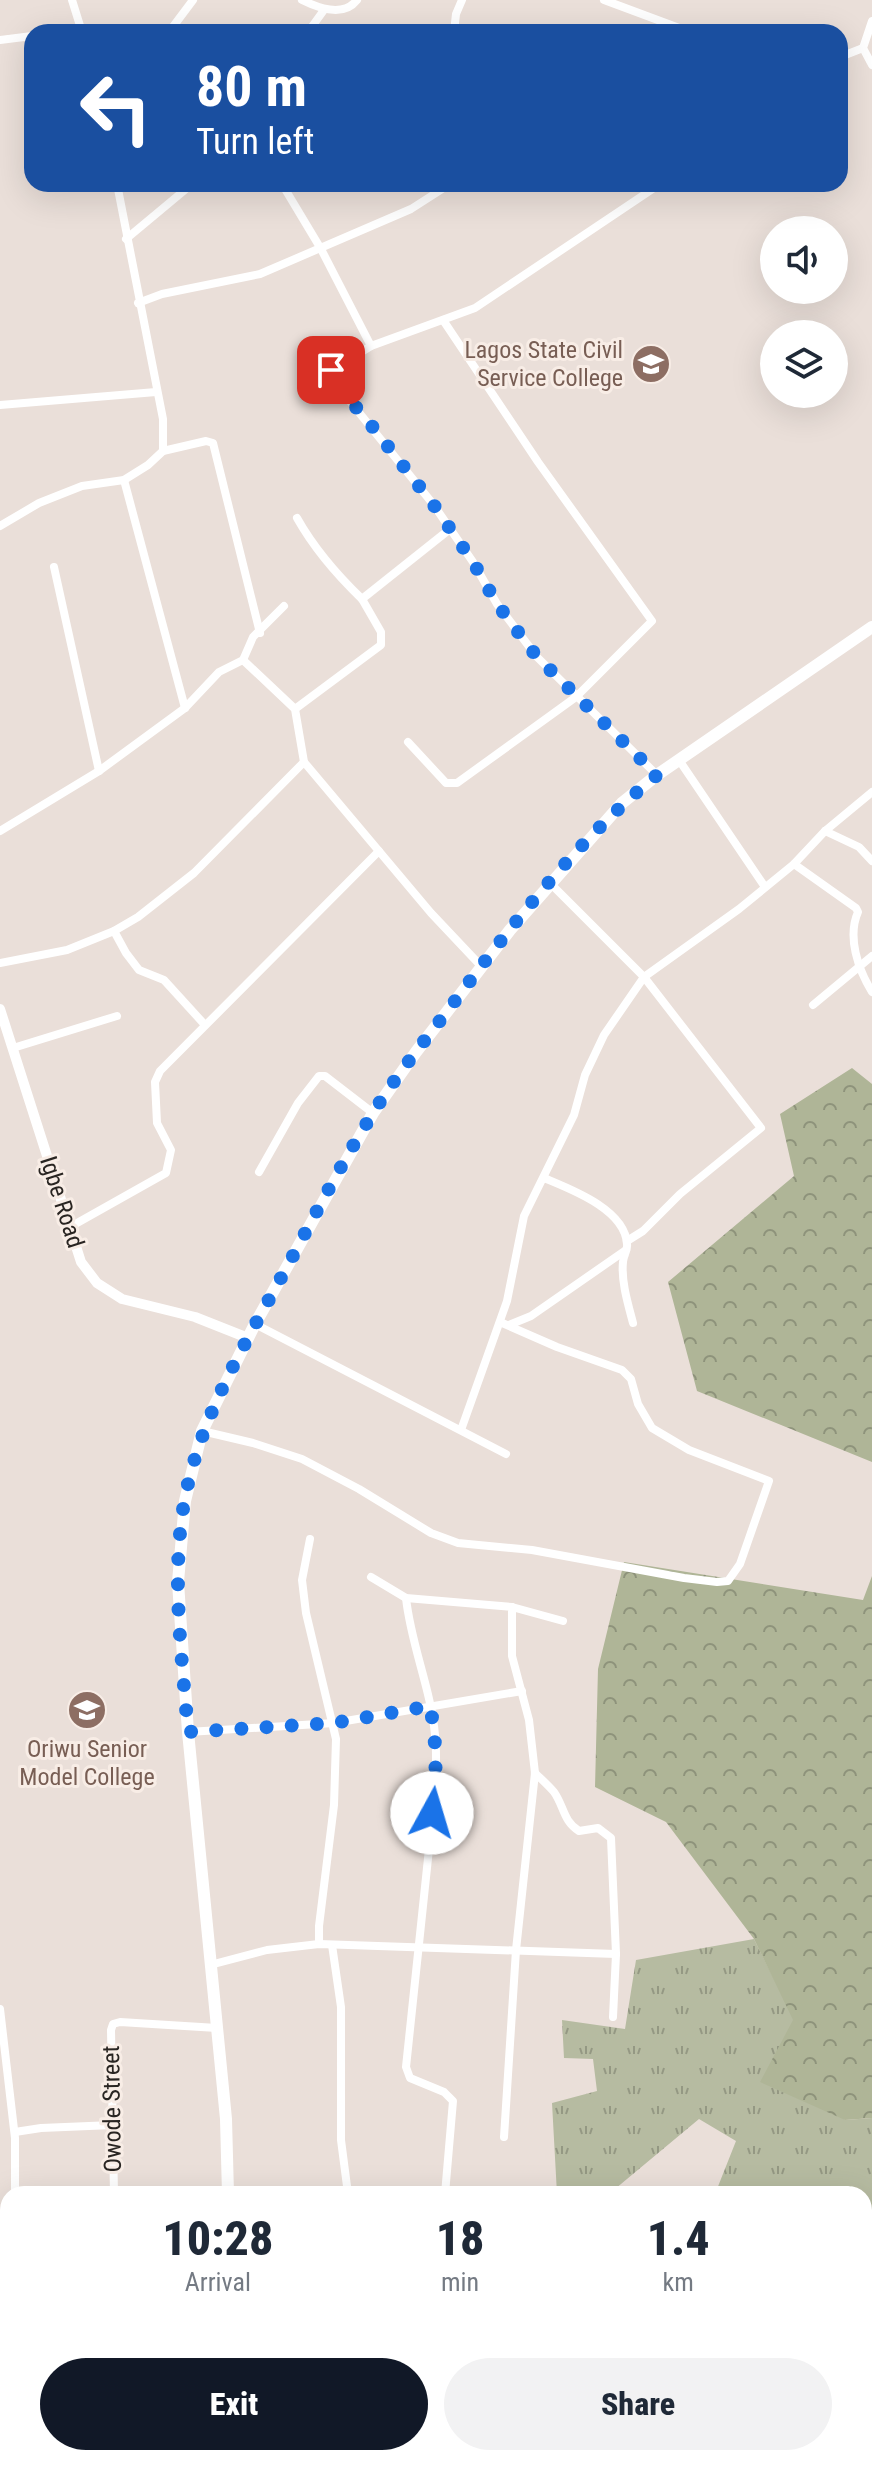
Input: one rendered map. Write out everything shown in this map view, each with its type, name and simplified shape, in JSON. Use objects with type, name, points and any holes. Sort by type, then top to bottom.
[{"type":"main road","points":[[228,2186],[226,2119],[209,1966],[179,1596],[179,1546],[185,1501],[202,1431],[255,1324],[373,1113],[481,966],[550,883],[622,803],[657,775],[872,627]]},
{"type":"street","points":[[72,0],[80,24]]},
{"type":"street","points":[[175,24],[193,0]]},
{"type":"street","points":[[302,0],[324,10],[347,8],[357,0]]},
{"type":"street","points":[[455,24],[462,0]]},
{"type":"street","points":[[604,0],[662,24]]},
{"type":"street","points":[[314,24],[324,10]]},
{"type":"street","points":[[872,21],[863,48],[872,65]]},
{"type":"street","points":[[0,40],[24,37]]},
{"type":"street","points":[[848,54],[863,48]]},
{"type":"street","points":[[118,192],[163,419],[163,451]]},
{"type":"street","points":[[126,239],[182,192]]},
{"type":"street","points":[[287,192],[321,249],[371,346]]},
{"type":"street","points":[[138,303],[162,294],[260,274],[411,209],[438,192]]},
{"type":"street","points":[[648,192],[486,301],[371,346],[327,373],[364,416],[450,529],[497,604],[537,657],[657,775]]},
{"type":"street","points":[[408,742],[451,785],[576,697],[652,621],[538,462],[443,320]]},
{"type":"street","points":[[0,405],[156,392]]},
{"type":"street","points":[[0,526],[39,503],[82,486],[124,480],[163,451],[206,441],[213,443],[260,633]]},
{"type":"street","points":[[124,480],[185,708]]},
{"type":"street","points":[[295,709],[381,645],[381,632],[362,599],[311,544],[297,518]]},
{"type":"street","points":[[362,599],[450,529]]},
{"type":"street","points":[[54,567],[99,771]]},
{"type":"street","points":[[0,831],[99,771],[185,708],[219,672],[243,660],[248,644],[284,606]]},
{"type":"street","points":[[243,660],[295,709],[304,762],[431,913],[481,966]]},
{"type":"street","points":[[679,760],[765,887]]},
{"type":"street","points":[[0,963],[67,950],[114,931],[138,917],[194,873],[304,762]]},
{"type":"street","points":[[461,1430],[505,1324],[524,1216],[574,1115],[594,1054],[644,977],[739,909],[794,864],[825,831],[872,792]]},
{"type":"street","points":[[825,831],[859,847],[872,861]]},
{"type":"street","points":[[70,1227],[166,1173],[171,1150],[157,1123],[155,1082],[164,1067],[379,851]]},
{"type":"street","points":[[794,864],[856,908],[858,912],[852,926],[859,968],[872,992]]},
{"type":"street","points":[[505,1324],[531,1316],[627,1245],[689,1186],[761,1128],[644,977],[550,883]]},
{"type":"street","points":[[114,931],[139,970],[164,980],[205,1025]]},
{"type":"street","points":[[813,1005],[872,956]]},
{"type":"street","name":"Igbe Road","points":[[0,1009],[81,1262],[97,1283],[122,1299],[195,1317],[248,1338]]},
{"type":"street","points":[[13,1048],[117,1016]]},
{"type":"street","points":[[259,1172],[298,1103],[319,1076],[325,1076],[373,1113]]},
{"type":"street","points":[[544,1178],[598,1203],[614,1220],[627,1245],[623,1261],[633,1323]]},
{"type":"street","points":[[255,1324],[506,1454]]},
{"type":"street","points":[[202,1431],[302,1459],[431,1533],[458,1543],[532,1550],[684,1578],[728,1581],[740,1564],[769,1481],[689,1450],[652,1428],[638,1404],[631,1379],[622,1370],[505,1324]]},
{"type":"street","points":[[310,1539],[302,1580],[303,1591],[334,1723],[336,1775],[319,1944]]},
{"type":"street","points":[[371,1577],[406,1598],[512,1607],[563,1621]]},
{"type":"street","points":[[406,1598],[409,1625],[435,1732],[436,1774],[406,2067],[410,2078],[444,2092],[453,2101],[446,2186]]},
{"type":"street","points":[[504,2137],[516,1950],[535,1773],[529,1720],[512,1656],[512,1607]]},
{"type":"street","points":[[188,1732],[334,1723],[522,1691]]},
{"type":"street","points":[[535,1773],[552,1790],[571,1826],[579,1831],[598,1828],[611,1838],[616,1954],[613,2017]]},
{"type":"street","points":[[209,1966],[267,1950],[319,1944],[616,1954]]},
{"type":"street","points":[[332,1945],[341,2007],[341,2140],[347,2186]]},
{"type":"street","points":[[0,2009],[15,2132],[15,2186]]},
{"type":"street","name":"Owode Street","points":[[114,2186],[113,2024],[217,2028]]},
{"type":"street","points":[[15,2132],[113,2125]]},
{"type":"green space","points":[[852,1068],[872,1084],[872,1462],[697,1391],[668,1282],[794,1176],[780,1114]]},
{"type":"green space","points":[[624,1562],[863,1600],[872,1576],[872,2118],[845,2120],[760,2082],[793,2020],[754,1939],[666,1822],[595,1787],[598,1669]]},
{"type":"green space","points":[[754,1939],[845,2120],[872,2118],[872,2186],[718,2186],[736,2141],[699,2119],[619,2186],[557,2186],[552,2103],[597,2091],[593,2059],[564,2058],[562,2020],[625,2029],[636,1960]]},
{"type":"place","name":"Lagos State Civil Service College","points":[[651,364]]},
{"type":"place","name":"Oriwu Senior Model College","points":[[87,1710]]},
{"type":"route","points":[[331,370],[327,373],[330,379],[364,416],[433,504],[473,562],[497,604],[537,657],[657,775],[622,803],[510,930],[432,1030],[373,1113],[255,1324],[202,1431],[185,1501],[178,1582],[188,1732],[334,1723],[430,1706],[436,1755],[432,1813]]}]
